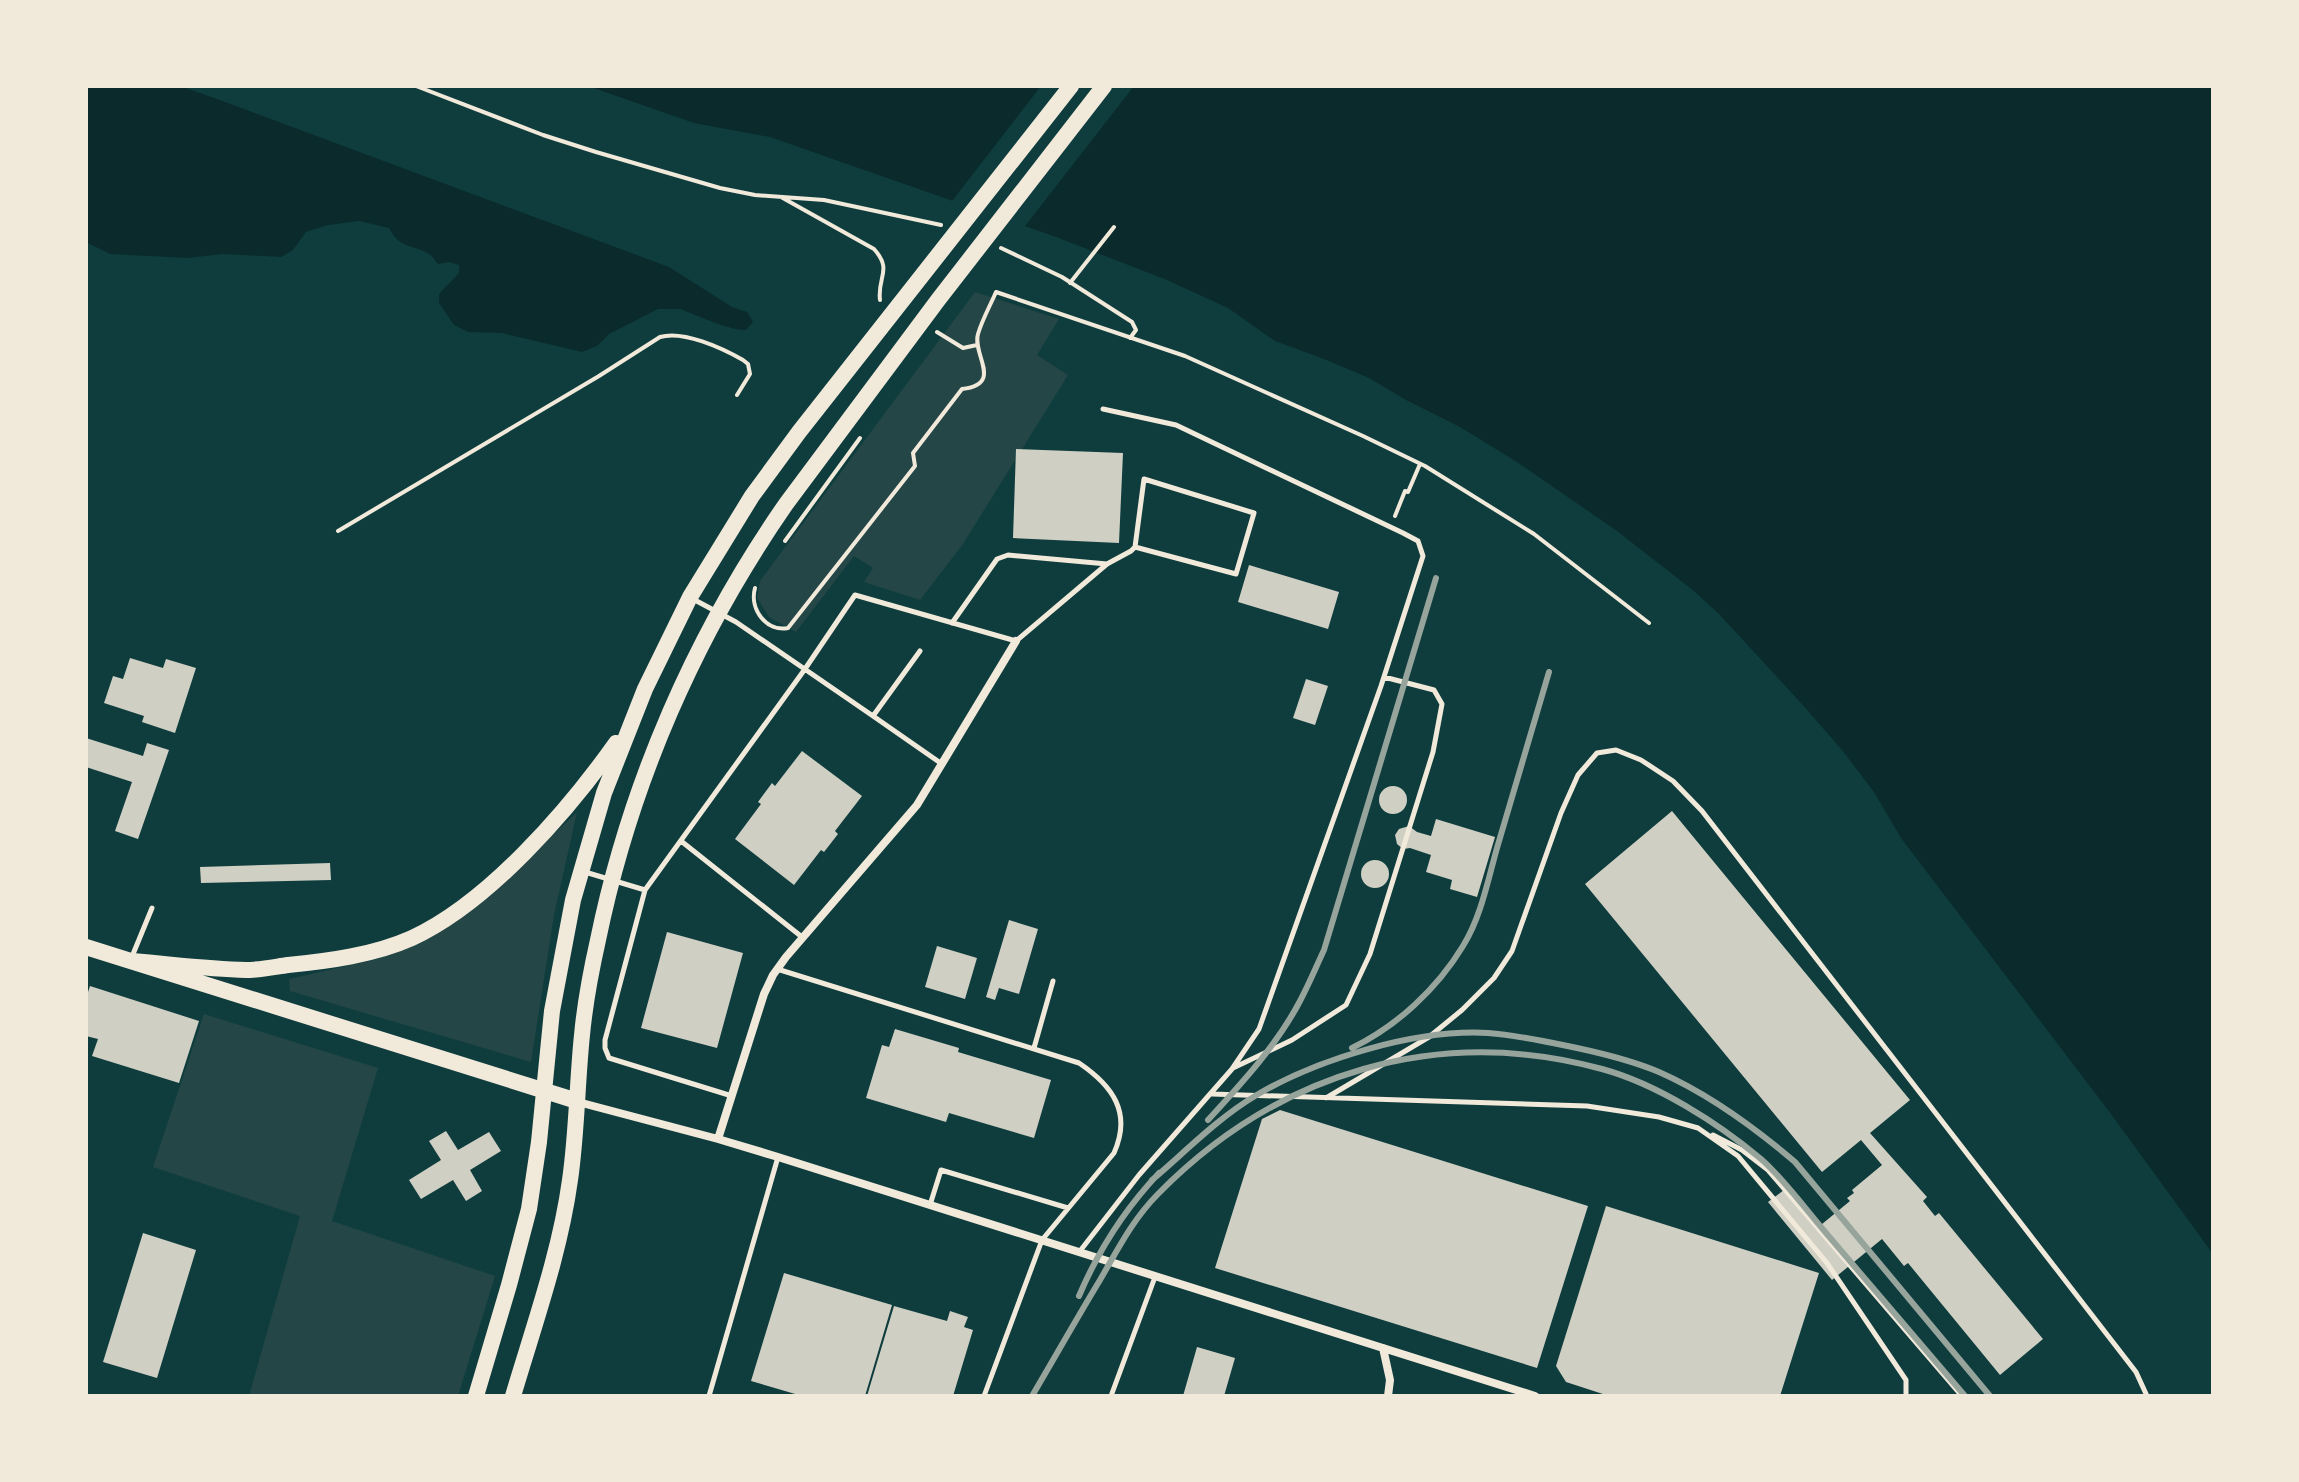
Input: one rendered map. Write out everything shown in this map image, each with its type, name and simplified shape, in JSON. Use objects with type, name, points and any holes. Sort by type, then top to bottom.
[{"type":"main road","points":[[476,1396],[529,1209],[556,986],[580,871],[630,723],[661,654],[732,526],[768,474],[1071,86]]},
{"type":"main road","points":[[513,1396],[564,1216],[585,1012],[612,880],[636,799],[693,661],[759,544],[786,504],[938,300],[1104,86]]},
{"type":"main road","points":[[131,961],[248,970],[359,955],[411,939],[447,919],[536,841],[592,777],[630,723]]},
{"type":"main road","points":[[86,947],[577,1101]]},
{"type":"street","points":[[718,1139],[764,994],[777,969],[909,815],[1016,641]]},
{"type":"street","points":[[577,1101],[778,1157],[1535,1396]]},
{"type":"street","points":[[1383,1348],[1390,1380],[1388,1396]]},
{"type":"lane","points":[[1079,1252],[1108,1212],[1211,1094],[1252,1041],[1264,1016],[1384,677],[1423,556],[1418,541],[1176,425],[1103,409]]},
{"type":"lane","points":[[732,1096],[609,1058],[605,1040],[645,890],[855,595],[1016,641],[1107,564],[1135,547],[1144,479],[1254,513],[1236,574],[1135,547]]},
{"type":"lane","points":[[952,623],[997,559],[1008,555],[1107,564]]},
{"type":"lane","points":[[690,597],[736,622],[942,764]]},
{"type":"lane","points":[[873,716],[920,651]]},
{"type":"lane","points":[[1232,1069],[1292,1040],[1346,1005],[1370,954],[1433,752],[1442,704],[1434,690],[1384,677]]},
{"type":"lane","points":[[1326,1098],[1429,1037],[1494,978],[1512,951],[1561,813],[1578,775],[1597,753],[1616,750],[1641,760],[1673,781],[1702,811],[2136,1372],[2147,1396]]},
{"type":"lane","points":[[681,841],[803,938]]},
{"type":"lane","points":[[580,871],[645,890]]},
{"type":"lane","points":[[131,961],[152,908]]},
{"type":"lane","points":[[777,969],[1079,1063],[1108,1088],[1122,1117],[1120,1140],[1114,1153],[1042,1240],[984,1396]]},
{"type":"lane","points":[[1034,1048],[1053,981]]},
{"type":"lane","points":[[1211,1094],[1587,1106],[1659,1117],[1698,1128],[1742,1150],[1768,1170],[1962,1396]]},
{"type":"lane","points":[[1698,1128],[1738,1156],[1827,1263],[1906,1380],[1906,1396]]},
{"type":"lane","points":[[709,1396],[778,1157]]},
{"type":"lane","points":[[930,1205],[941,1170],[1068,1208]]},
{"type":"lane","points":[[1111,1396],[1155,1276]]},
{"type":"path","points":[[416,86],[596,152],[720,188],[824,200],[951,228]]},
{"type":"path","points":[[780,197],[874,249],[883,259],[880,300]]},
{"type":"path","points":[[1070,283],[1114,227]]},
{"type":"path","points":[[991,243],[1070,283],[1132,322],[1136,330],[1130,338]]},
{"type":"path","points":[[757,580],[753,595],[755,607],[764,623],[779,630],[788,628],[915,466],[913,453],[962,389],[976,387],[980,383],[984,367],[977,345],[978,334],[996,292],[1185,356],[1420,464],[1534,534],[1649,623]]},
{"type":"path","points":[[944,322],[937,332],[963,348],[977,345]]},
{"type":"path","points":[[338,531],[660,337],[670,334],[686,336],[743,360],[748,364],[750,374],[737,395]]},
{"type":"path","points":[[784,543],[865,431]]},
{"type":"path","points":[[1397,510],[1420,464]]},
{"type":"shaded area","points":[[86,86],[180,86],[217,99],[669,267],[732,307],[747,312],[753,322],[746,330],[735,329],[680,309],[658,309],[582,352],[502,333],[468,332],[454,325],[439,303],[439,294],[459,273],[459,265],[449,262],[438,264],[430,255],[397,240],[389,228],[359,221],[306,232],[293,250],[281,257],[223,254],[187,258],[110,254],[86,242]]},
{"type":"shaded area","points":[[588,86],[2213,86],[2213,1254],[2111,1114],[1901,838],[1874,792],[1842,750],[1719,614],[1617,531],[1460,427],[1369,378],[1275,341],[1228,308],[1167,280],[1056,237],[770,137],[694,123]]},
{"type":"shaded area","points":[[975,292],[1059,319],[1037,355],[1068,375],[963,544],[920,600],[864,582],[873,568],[854,556],[796,632],[769,617],[757,598],[760,581]]},
{"type":"shaded area","points":[[577,812],[554,915],[531,1062],[290,991],[289,979],[377,959],[432,933],[484,900]]},
{"type":"shaded area","points":[[204,1014],[378,1068],[332,1221],[495,1276],[458,1396],[249,1396],[300,1216],[153,1167]]},
{"type":"pier","points":[[1041,86],[1134,86],[1022,230],[949,205]]},
{"type":"building","points":[[1016,449],[1123,453],[1119,543],[1013,538]]},
{"type":"building","points":[[1249,565],[1339,592],[1328,629],[1238,602]]},
{"type":"building","points":[[130,658],[163,668],[166,659],[196,668],[175,733],[142,722],[144,716],[104,703],[113,676],[123,679]]},
{"type":"building","points":[[1306,679],[1328,686],[1315,725],[1293,718]]},
{"type":"building","points":[[86,738],[143,756],[147,743],[169,750],[138,839],[115,831],[132,782],[86,767]]},
{"type":"building","points":[[802,751],[862,796],[835,831],[838,834],[824,852],[821,850],[794,885],[735,839],[772,783],[775,786]]},
{"type":"building","points":[[1393,786],[1403,790],[1407,800],[1403,810],[1393,814],[1383,810],[1379,800],[1383,790]]},
{"type":"building","points":[[1672,811],[1910,1100],[1870,1133],[1927,1197],[1923,1201],[1935,1216],[1939,1213],[2043,1339],[2000,1375],[1908,1263],[1904,1266],[1882,1239],[1832,1280],[1768,1202],[1784,1190],[1816,1229],[1850,1201],[1847,1198],[1854,1193],[1852,1190],[1882,1165],[1861,1140],[1822,1172],[1585,884]]},
{"type":"building","points":[[1436,819],[1495,837],[1477,897],[1450,889],[1452,880],[1426,872],[1431,855],[1410,848],[1403,849],[1397,844],[1395,835],[1399,829],[1409,826],[1431,836]]},
{"type":"building","points":[[1375,860],[1385,864],[1389,874],[1385,884],[1375,888],[1365,884],[1361,874],[1365,864]]},
{"type":"building","points":[[330,863],[331,880],[201,883],[200,867]]},
{"type":"building","points":[[1009,920],[1038,929],[1019,994],[999,988],[995,1000],[986,997]]},
{"type":"building","points":[[667,932],[743,953],[717,1048],[641,1028]]},
{"type":"building","points":[[937,946],[977,958],[965,999],[925,987]]},
{"type":"building","points":[[90,986],[199,1021],[179,1083],[92,1056],[98,1039],[86,1036],[86,998]]},
{"type":"building","points":[[895,1029],[1051,1080],[1034,1138],[949,1113],[946,1122],[866,1098],[882,1045],[889,1047]]},
{"type":"building","points":[[1280,1110],[1588,1206],[1537,1368],[1215,1268],[1262,1119]]},
{"type":"building","points":[[446,1131],[458,1150],[489,1132],[501,1151],[470,1170],[482,1191],[466,1201],[453,1180],[421,1199],[409,1180],[441,1160],[429,1141]]},
{"type":"building","points":[[1606,1206],[1819,1273],[1780,1396],[1609,1396],[1566,1382],[1556,1366]]},
{"type":"building","points":[[143,1233],[196,1250],[157,1378],[103,1362]]},
{"type":"building","points":[[784,1273],[892,1305],[865,1396],[802,1396],[751,1381]]},
{"type":"building","points":[[894,1306],[947,1321],[950,1311],[968,1317],[964,1327],[973,1330],[953,1396],[867,1396]]},
{"type":"building","points":[[1197,1347],[1235,1358],[1224,1396],[1183,1396]]},
{"type":"railway","points":[[1208,1120],[1281,1033],[1324,950],[1436,578]]},
{"type":"railway","points":[[1352,1048],[1385,1029],[1415,1005],[1453,962],[1469,935],[1483,898],[1549,672]]},
{"type":"railway","points":[[1152,1180],[1215,1125],[1255,1096],[1307,1070],[1368,1049],[1430,1036],[1488,1033],[1608,1055],[1639,1064],[1696,1090],[1747,1124],[1795,1162],[1990,1396]]},
{"type":"railway","points":[[1032,1396],[1133,1224],[1158,1194],[1204,1152],[1254,1117],[1307,1089],[1363,1069],[1420,1057],[1480,1053],[1540,1056],[1602,1069],[1644,1084],[1726,1132],[1777,1175],[1965,1396]]},
{"type":"railway","points":[[1079,1296],[1113,1231],[1159,1173]]}]
